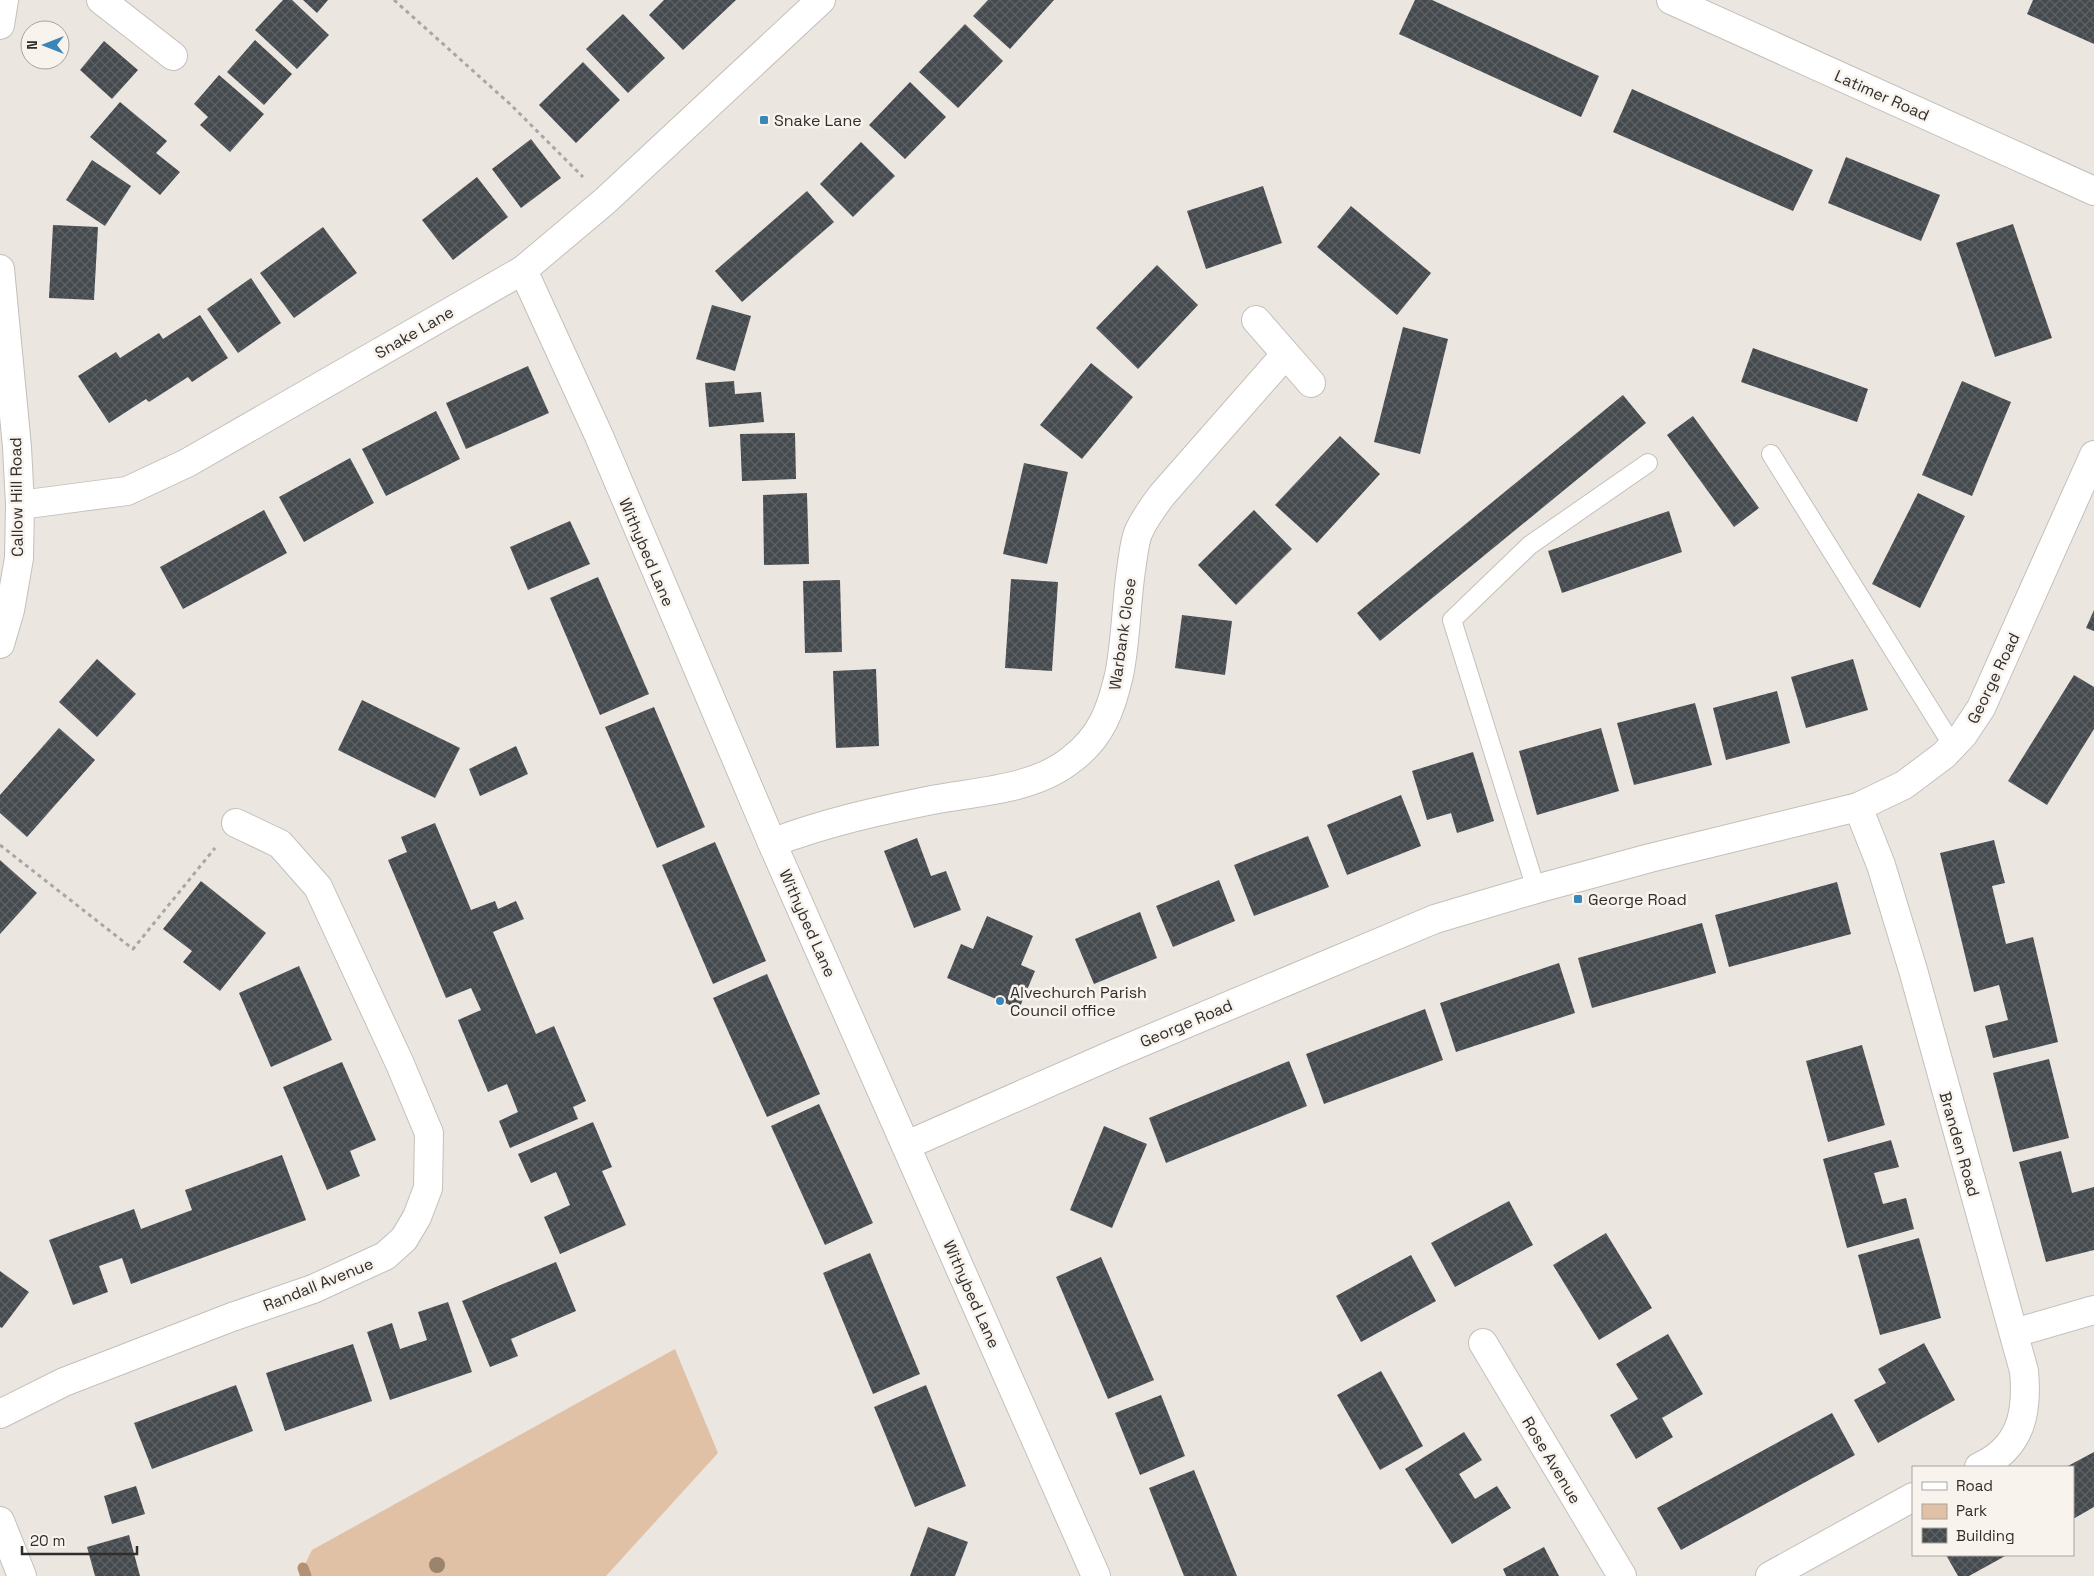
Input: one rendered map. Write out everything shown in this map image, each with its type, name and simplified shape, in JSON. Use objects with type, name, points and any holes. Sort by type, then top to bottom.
[{"type":"street","points":[[0,25],[4,0]]},
{"type":"street","points":[[101,0],[173,56]]},
{"type":"street","name":"Snake Lane","points":[[20,505],[127,491],[162,475],[196,458],[523,270],[606,201],[821,0]]},
{"type":"street","name":"Latimer Road","points":[[1670,0],[2094,191]]},
{"type":"street","name":"Callow Hill Road","points":[[0,270],[17,447],[20,505],[19,558],[10,610],[0,644]]},
{"type":"street","name":"Withybed Lane","points":[[523,270],[599,436],[772,843],[1096,1576]]},
{"type":"street","points":[[1256,320],[1311,383]]},
{"type":"street","name":"Warbank Close","points":[[772,843],[849,818],[1024,783],[1048,774],[1072,760],[1095,737],[1110,709],[1119,673],[1133,557],[1138,534],[1147,515],[1162,494],[1285,354]]},
{"type":"street","name":"George Road","points":[[907,1145],[1114,1054],[1435,920],[1536,889],[1650,858],[1858,807],[1904,785],[1931,765],[1964,735],[1994,681],[2094,455]]},
{"type":"street","name":"Branden Road","points":[[1858,807],[1881,865],[1912,970],[2024,1370],[2026,1392],[2020,1427],[2004,1451],[1981,1466]]},
{"type":"street","name":"Randall Avenue","points":[[0,1414],[64,1382],[313,1289],[385,1256],[404,1239],[417,1217],[428,1188],[428,1133],[400,1064],[318,887],[280,844],[236,823]]},
{"type":"street","points":[[2014,1333],[2094,1310]]},
{"type":"street","name":"Rose Avenue","points":[[1483,1343],[1622,1576]]},
{"type":"street","points":[[1770,1576],[1912,1498]]},
{"type":"street","points":[[0,1520],[22,1576]]},
{"type":"lane","points":[[1771,454],[1953,746]]},
{"type":"lane","points":[[1536,889],[1452,620],[1530,545],[1648,462]]},
{"type":"path","points":[[394,0],[517,110],[606,201]]},
{"type":"path","points":[[0,845],[133,949],[236,823]]},
{"type":"green space","points":[[675,1349],[718,1453],[606,1576],[299,1576],[312,1550]]},
{"type":"building","points":[[283,0],[292,0],[329,35],[297,69],[255,30]]},
{"type":"building","points":[[303,0],[328,0],[317,13]]},
{"type":"building","points":[[664,0],[736,0],[683,50],[649,15]]},
{"type":"building","points":[[988,0],[1054,0],[1010,49],[973,16]]},
{"type":"building","points":[[1415,0],[1432,0],[1599,76],[1581,117],[1399,34]]},
{"type":"building","points":[[2033,0],[2094,0],[2094,44],[2027,14]]},
{"type":"building","points":[[623,14],[665,58],[628,93],[586,49]]},
{"type":"building","points":[[965,24],[1003,61],[958,108],[919,72]]},
{"type":"building","points":[[255,40],[292,74],[264,105],[227,72]]},
{"type":"building","points":[[104,41],[138,70],[112,99],[80,70]]},
{"type":"building","points":[[583,62],[620,100],[576,143],[539,105]]},
{"type":"building","points":[[219,75],[264,114],[230,152],[200,125],[208,117],[194,104]]},
{"type":"building","points":[[910,82],[946,117],[905,159],[869,125]]},
{"type":"building","points":[[1632,89],[1813,170],[1793,211],[1613,132]]},
{"type":"building","points":[[120,102],[167,141],[156,153],[180,172],[160,195],[90,137]]},
{"type":"building","points":[[531,139],[561,178],[521,208],[492,169]]},
{"type":"building","points":[[861,142],[895,176],[853,217],[820,184]]},
{"type":"building","points":[[1846,157],[1940,195],[1921,241],[1828,203]]},
{"type":"building","points":[[92,160],[131,186],[105,226],[66,200]]},
{"type":"building","points":[[477,177],[508,217],[453,260],[422,220]]},
{"type":"building","points":[[1263,186],[1282,243],[1206,269],[1187,211]]},
{"type":"building","points":[[807,191],[834,222],[742,302],[715,271]]},
{"type":"building","points":[[1351,206],[1431,273],[1397,315],[1317,247]]},
{"type":"building","points":[[2013,224],[2052,338],[1995,357],[1956,243]]},
{"type":"building","points":[[53,225],[98,227],[94,300],[49,298]]},
{"type":"building","points":[[323,227],[357,273],[294,318],[260,273]]},
{"type":"building","points":[[1157,265],[1198,305],[1138,369],[1096,328]]},
{"type":"building","points":[[251,278],[281,323],[238,353],[207,309]]},
{"type":"building","points":[[712,305],[751,316],[735,371],[696,359]]},
{"type":"building","points":[[200,315],[228,358],[192,382],[188,377],[149,402],[146,399],[109,423],[78,376],[116,352],[120,358],[159,333],[163,339]]},
{"type":"building","points":[[1403,327],[1448,339],[1420,454],[1374,442]]},
{"type":"building","points":[[1753,348],[1868,389],[1857,422],[1741,382]]},
{"type":"building","points":[[1091,363],[1133,397],[1082,459],[1040,425]]},
{"type":"building","points":[[528,366],[549,413],[466,449],[446,403]]},
{"type":"building","points":[[734,381],[735,394],[761,392],[764,422],[709,427],[705,383]]},
{"type":"building","points":[[1962,381],[2011,402],[1972,496],[1922,475]]},
{"type":"building","points":[[1623,395],[1646,423],[1380,641],[1357,613]]},
{"type":"building","points":[[436,411],[460,459],[386,496],[362,449]]},
{"type":"building","points":[[1693,416],[1759,508],[1734,527],[1667,435]]},
{"type":"building","points":[[795,433],[796,479],[742,481],[740,434]]},
{"type":"building","points":[[1340,436],[1380,474],[1317,543],[1275,505]]},
{"type":"building","points":[[350,458],[374,503],[304,542],[279,497]]},
{"type":"building","points":[[1024,463],[1068,472],[1047,564],[1003,554]]},
{"type":"building","points":[[807,493],[809,564],[764,565],[763,495]]},
{"type":"building","points":[[1918,493],[1965,516],[1920,608],[1872,584]]},
{"type":"building","points":[[264,510],[287,553],[183,609],[160,567]]},
{"type":"building","points":[[1254,510],[1292,549],[1236,605],[1198,565]]},
{"type":"building","points":[[1669,511],[1682,552],[1562,593],[1548,551]]},
{"type":"building","points":[[570,521],[590,564],[528,590],[510,547]]},
{"type":"building","points":[[598,577],[649,694],[600,715],[550,598]]},
{"type":"building","points":[[1011,579],[1058,582],[1052,671],[1005,668]]},
{"type":"building","points":[[840,580],[842,652],[805,653],[803,581]]},
{"type":"building","points":[[2094,610],[2094,631],[2086,628]]},
{"type":"building","points":[[1182,615],[1232,621],[1225,675],[1175,668]]},
{"type":"building","points":[[97,659],[136,694],[97,737],[59,702]]},
{"type":"building","points":[[1853,659],[1868,710],[1806,728],[1791,677]]},
{"type":"building","points":[[876,669],[879,746],[836,748],[833,671]]},
{"type":"building","points":[[2074,675],[2094,687],[2094,729],[2047,805],[2008,781]]},
{"type":"building","points":[[1777,691],[1790,743],[1726,760],[1713,708]]},
{"type":"building","points":[[362,700],[460,748],[435,798],[338,750]]},
{"type":"building","points":[[1695,703],[1712,765],[1634,785],[1617,723]]},
{"type":"building","points":[[654,707],[705,827],[657,848],[605,727]]},
{"type":"building","points":[[59,728],[95,760],[27,837],[0,813],[0,795]]},
{"type":"building","points":[[1601,728],[1619,791],[1537,815],[1519,751]]},
{"type":"building","points":[[516,746],[528,774],[480,796],[469,769]]},
{"type":"building","points":[[1473,752],[1494,821],[1457,833],[1451,813],[1427,820],[1412,771]]},
{"type":"building","points":[[1401,795],[1421,846],[1347,875],[1327,825]]},
{"type":"building","points":[[435,823],[471,910],[495,901],[498,909],[516,901],[524,919],[493,932],[536,1034],[554,1026],[586,1101],[573,1107],[578,1119],[510,1148],[499,1121],[518,1112],[507,1084],[488,1092],[458,1020],[481,1010],[471,988],[446,998],[388,860],[407,852],[401,837]]},
{"type":"building","points":[[1308,836],[1329,887],[1254,916],[1234,865]]},
{"type":"building","points":[[917,838],[931,876],[946,871],[961,910],[914,928],[884,851]]},
{"type":"building","points":[[1994,840],[2005,883],[1992,886],[2006,944],[2033,937],[2058,1042],[1993,1058],[1985,1026],[2008,1020],[1999,985],[1974,992],[1940,853]]},
{"type":"building","points":[[715,842],[766,961],[713,984],[662,865]]},
{"type":"building","points":[[0,860],[37,893],[0,934]]},
{"type":"building","points":[[1219,880],[1235,921],[1173,947],[1156,906]]},
{"type":"building","points":[[201,881],[266,933],[220,991],[183,962],[192,951],[163,929]]},
{"type":"building","points":[[1837,882],[1851,934],[1729,967],[1715,915]]},
{"type":"building","points":[[1140,912],[1157,958],[1094,984],[1075,939]]},
{"type":"building","points":[[987,916],[1033,936],[1021,965],[1035,971],[1019,1009],[947,978],[961,944],[973,949]]},
{"type":"building","points":[[1702,923],[1716,973],[1592,1008],[1578,958]]},
{"type":"building","points":[[1559,963],[1575,1013],[1456,1052],[1440,1003]]},
{"type":"building","points":[[299,966],[332,1040],[271,1067],[239,993]]},
{"type":"building","points":[[767,974],[820,1094],[767,1117],[713,998]]},
{"type":"building","points":[[1425,1009],[1443,1060],[1324,1104],[1306,1054]]},
{"type":"building","points":[[1862,1045],[1885,1125],[1828,1142],[1806,1061]]},
{"type":"building","points":[[2049,1059],[2069,1138],[2013,1152],[1993,1073]]},
{"type":"building","points":[[1289,1061],[1307,1106],[1166,1163],[1149,1118]]},
{"type":"building","points":[[342,1062],[376,1140],[350,1151],[360,1176],[327,1190],[283,1087]]},
{"type":"building","points":[[819,1104],[873,1223],[825,1245],[771,1126]]},
{"type":"building","points":[[593,1122],[612,1167],[602,1171],[626,1225],[560,1254],[544,1217],[570,1205],[563,1188],[556,1172],[531,1183],[518,1154]]},
{"type":"building","points":[[1104,1126],[1147,1144],[1112,1228],[1070,1210]]},
{"type":"building","points":[[1891,1140],[1899,1167],[1874,1173],[1883,1204],[1906,1198],[1914,1229],[1847,1248],[1823,1159]]},
{"type":"building","points":[[2061,1151],[2072,1193],[2094,1187],[2094,1250],[2046,1262],[2019,1162]]},
{"type":"building","points":[[282,1155],[306,1220],[131,1284],[122,1258],[99,1266],[108,1292],[73,1305],[49,1240],[134,1209],[141,1229],[192,1210],[185,1190]]},
{"type":"building","points":[[1509,1201],[1533,1245],[1455,1287],[1431,1243]]},
{"type":"building","points":[[1606,1233],[1652,1308],[1599,1340],[1553,1265]]},
{"type":"building","points":[[1919,1238],[1941,1318],[1880,1335],[1858,1255]]},
{"type":"building","points":[[870,1253],[920,1374],[873,1394],[823,1273]]},
{"type":"building","points":[[1411,1255],[1436,1301],[1361,1342],[1336,1296]]},
{"type":"building","points":[[1101,1257],[1154,1380],[1108,1399],[1056,1277]]},
{"type":"building","points":[[556,1262],[576,1311],[511,1339],[518,1356],[490,1367],[462,1301]]},
{"type":"building","points":[[0,1271],[29,1292],[2,1328],[0,1327]]},
{"type":"building","points":[[448,1302],[472,1372],[390,1400],[367,1332],[392,1323],[400,1349],[427,1340],[418,1312]]},
{"type":"building","points":[[1668,1334],[1703,1394],[1662,1418],[1673,1437],[1636,1459],[1610,1415],[1638,1399],[1616,1364]]},
{"type":"building","points":[[1924,1343],[1955,1400],[1878,1443],[1854,1400],[1886,1383],[1878,1369]]},
{"type":"building","points":[[353,1344],[372,1401],[285,1431],[266,1373]]},
{"type":"building","points":[[1381,1371],[1423,1446],[1380,1470],[1337,1395]]},
{"type":"building","points":[[236,1385],[253,1431],[152,1469],[134,1423]]},
{"type":"building","points":[[926,1385],[966,1486],[915,1507],[874,1407]]},
{"type":"building","points":[[1161,1395],[1185,1456],[1140,1475],[1115,1413]]},
{"type":"building","points":[[1832,1413],[1855,1455],[1681,1550],[1657,1508]]},
{"type":"building","points":[[1464,1432],[1482,1460],[1459,1474],[1475,1499],[1497,1486],[1511,1508],[1452,1544],[1405,1469]]},
{"type":"building","points":[[2094,1452],[2094,1507],[2074,1518],[2074,1466],[2068,1466]]},
{"type":"building","points":[[1194,1470],[1237,1576],[1184,1576],[1149,1488]]},
{"type":"building","points":[[136,1486],[145,1514],[112,1524],[104,1496]]},
{"type":"building","points":[[928,1527],[968,1542],[955,1576],[910,1576]]},
{"type":"building","points":[[129,1535],[140,1576],[95,1576],[87,1547]]},
{"type":"building","points":[[1544,1547],[1559,1576],[1506,1576],[1503,1569]]},
{"type":"building","points":[[1947,1556],[2005,1556],[1969,1576],[1958,1576]]},
{"type":"waterway","points":[[303,1568],[306,1576]]},
{"type":"place","name":"Snake Lane","points":[[764,120]]},
{"type":"place","name":"George Road","points":[[1578,899]]},
{"type":"place","name":"Alvechurch Parish Council office","points":[[1000,1001]]}]
